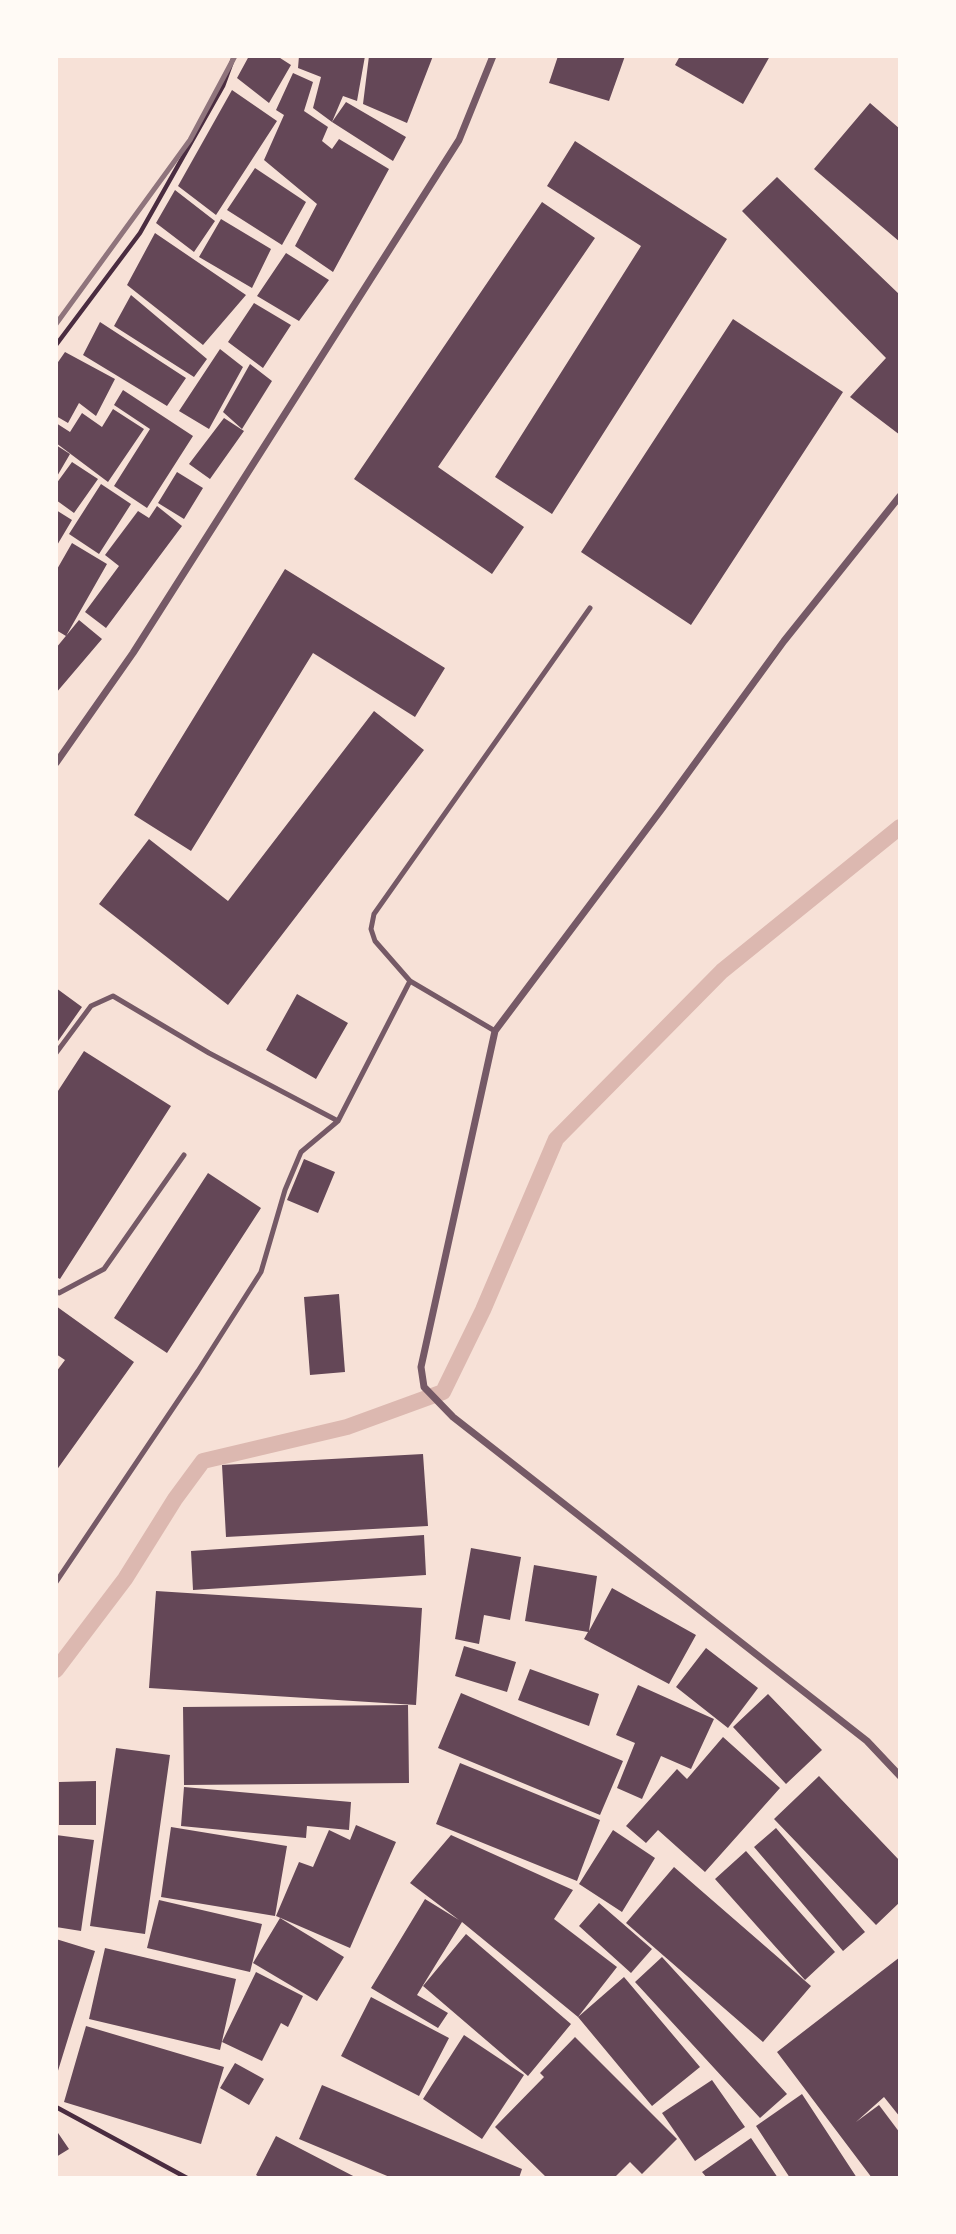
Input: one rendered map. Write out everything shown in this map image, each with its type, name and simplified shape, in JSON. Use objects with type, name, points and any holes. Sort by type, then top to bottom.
[{"type":"street","points":[[56,763],[133,653],[459,140],[492,56]]},
{"type":"street","points":[[900,496],[784,641],[495,1031],[421,1367],[424,1387],[447,1411],[867,1741],[900,1776]]},
{"type":"lane","points":[[495,1031],[410,981],[375,941],[371,929],[374,914],[590,608]]},
{"type":"lane","points":[[56,1582],[261,1272],[285,1190],[301,1152],[338,1121],[410,981]]},
{"type":"lane","points":[[56,1053],[90,1006],[113,996],[209,1053],[338,1121]]},
{"type":"lane","points":[[56,1291],[59,1293],[104,1269],[184,1155]]},
{"type":"path","points":[[56,345],[140,233],[223,86],[234,56]]},
{"type":"path","points":[[56,2106],[187,2178]]},
{"type":"building","points":[[249,56],[277,56],[291,65],[269,103],[237,78]]},
{"type":"building","points":[[299,56],[365,56],[357,101],[343,96],[332,122],[313,108],[321,77],[298,68]]},
{"type":"building","points":[[369,56],[433,56],[407,123],[363,104]]},
{"type":"building","points":[[558,56],[625,56],[609,101],[549,83]]},
{"type":"building","points":[[680,56],[770,56],[743,104],[675,65]]},
{"type":"building","points":[[293,73],[313,82],[304,111],[328,127],[322,141],[332,149],[339,139],[389,169],[333,272],[295,246],[317,204],[264,160],[284,115],[276,110]]},
{"type":"building","points":[[232,90],[277,121],[216,215],[178,186]]},
{"type":"building","points":[[346,102],[406,137],[393,161],[332,122]]},
{"type":"building","points":[[870,103],[900,129],[900,242],[814,169]]},
{"type":"building","points":[[575,141],[727,239],[552,514],[495,477],[641,246],[547,186]]},
{"type":"building","points":[[255,168],[306,202],[282,245],[227,210]]},
{"type":"building","points":[[777,177],[900,295],[900,435],[850,397],[886,358],[742,211]]},
{"type":"building","points":[[175,190],[215,221],[194,252],[156,223]]},
{"type":"building","points":[[542,202],[595,238],[438,467],[524,527],[492,574],[354,479]]},
{"type":"building","points":[[221,219],[271,249],[252,288],[199,257]]},
{"type":"building","points":[[155,233],[246,295],[203,345],[127,285]]},
{"type":"building","points":[[286,253],[329,280],[299,321],[257,296]]},
{"type":"building","points":[[131,295],[207,359],[194,377],[114,326]]},
{"type":"building","points":[[254,303],[291,325],[263,368],[228,342]]},
{"type":"building","points":[[733,319],[843,392],[691,625],[581,552]]},
{"type":"building","points":[[100,322],[186,378],[167,406],[83,355]]},
{"type":"building","points":[[220,349],[243,367],[209,429],[179,411]]},
{"type":"building","points":[[65,352],[115,379],[96,416],[79,403],[68,423],[56,416],[56,365]]},
{"type":"building","points":[[250,364],[272,381],[242,429],[223,412]]},
{"type":"building","points":[[123,390],[193,436],[147,508],[114,486],[150,429],[114,405]]},
{"type":"building","points":[[113,409],[144,429],[108,482],[56,443],[56,423],[70,432],[82,413],[102,427]]},
{"type":"building","points":[[224,418],[244,431],[210,479],[189,464]]},
{"type":"building","points":[[56,445],[70,454],[56,478]]},
{"type":"building","points":[[72,462],[98,479],[74,513],[56,500],[56,484]]},
{"type":"building","points":[[177,472],[203,488],[184,519],[158,503]]},
{"type":"building","points":[[101,484],[131,504],[99,554],[69,534]]},
{"type":"building","points":[[157,506],[182,526],[106,628],[85,612],[119,566],[105,555],[138,511],[149,518]]},
{"type":"building","points":[[56,510],[72,520],[56,547]]},
{"type":"building","points":[[72,543],[107,564],[66,636],[56,630],[56,571]]},
{"type":"building","points":[[285,569],[445,668],[415,717],[313,653],[191,851],[134,815]]},
{"type":"building","points":[[79,620],[102,639],[56,693],[56,648]]},
{"type":"building","points":[[374,711],[424,750],[228,1005],[99,904],[149,839],[228,901]]},
{"type":"building","points":[[56,988],[82,1007],[56,1044]]},
{"type":"building","points":[[297,994],[348,1023],[316,1079],[266,1050]]},
{"type":"building","points":[[84,1051],[171,1106],[60,1279],[56,1277],[56,1094]]},
{"type":"building","points":[[304,1159],[335,1172],[318,1213],[287,1200]]},
{"type":"building","points":[[208,1173],[261,1208],[167,1353],[114,1318]]},
{"type":"building","points":[[339,1294],[345,1372],[310,1375],[304,1297]]},
{"type":"building","points":[[56,1306],[134,1362],[56,1471],[56,1372],[65,1360],[56,1354]]},
{"type":"building","points":[[423,1454],[428,1526],[226,1537],[222,1465]]},
{"type":"building","points":[[424,1535],[426,1575],[193,1590],[191,1551]]},
{"type":"building","points":[[471,1548],[521,1557],[510,1620],[484,1615],[479,1644],[455,1639]]},
{"type":"building","points":[[534,1565],[597,1576],[589,1631],[612,1588],[696,1635],[669,1684],[584,1639],[588,1632],[525,1621]]},
{"type":"building","points":[[156,1591],[422,1608],[416,1705],[149,1688]]},
{"type":"building","points":[[464,1646],[516,1662],[507,1692],[455,1676]]},
{"type":"building","points":[[706,1648],[758,1688],[728,1728],[676,1687]]},
{"type":"building","points":[[530,1669],[599,1694],[589,1726],[518,1700]]},
{"type":"building","points":[[638,1685],[714,1719],[691,1769],[661,1756],[642,1799],[617,1788],[635,1743],[616,1735]]},
{"type":"building","points":[[461,1693],[623,1761],[600,1815],[438,1748]]},
{"type":"building","points":[[768,1694],[822,1750],[786,1784],[733,1727]]},
{"type":"building","points":[[408,1705],[409,1783],[184,1785],[183,1707]]},
{"type":"building","points":[[723,1737],[780,1788],[705,1872],[658,1830],[646,1843],[626,1826],[677,1769],[687,1779]]},
{"type":"building","points":[[116,1748],[170,1755],[145,1934],[90,1926]]},
{"type":"building","points":[[460,1763],[600,1820],[577,1881],[436,1824]]},
{"type":"building","points":[[819,1776],[900,1861],[900,1902],[876,1925],[774,1819]]},
{"type":"building","points":[[96,1781],[96,1825],[59,1825],[59,1782]]},
{"type":"building","points":[[184,1787],[351,1802],[349,1830],[307,1826],[306,1838],[181,1826]]},
{"type":"building","points":[[356,1825],[396,1842],[350,1948],[276,1916],[299,1862],[313,1867],[329,1830],[350,1840]]},
{"type":"building","points":[[171,1827],[287,1846],[275,1916],[161,1897]]},
{"type":"building","points":[[776,1828],[865,1932],[843,1951],[754,1847]]},
{"type":"building","points":[[613,1830],[655,1858],[622,1912],[579,1884]]},
{"type":"building","points":[[56,1835],[94,1840],[81,1931],[56,1927]]},
{"type":"building","points":[[451,1835],[573,1890],[554,1919],[617,1967],[578,2017],[462,1922],[417,1995],[448,2013],[438,2028],[371,1988],[425,1899],[459,1920],[410,1883]]},
{"type":"building","points":[[746,1851],[835,1952],[805,1980],[715,1879]]},
{"type":"building","points":[[674,1867],[811,1986],[763,2042],[626,1923]]},
{"type":"building","points":[[159,1900],[262,1924],[250,1972],[147,1948]]},
{"type":"building","points":[[599,1903],[652,1949],[631,1973],[579,1926]]},
{"type":"building","points":[[280,1918],[344,1957],[317,2001],[253,1963]]},
{"type":"building","points":[[466,1934],[571,2024],[528,2076],[423,1986]]},
{"type":"building","points":[[56,1939],[95,1951],[57,2074],[56,2074]]},
{"type":"building","points":[[105,1948],[236,1979],[220,2050],[89,2019]]},
{"type":"building","points":[[662,1957],[787,2094],[760,2118],[635,1982]]},
{"type":"building","points":[[900,1957],[900,2117],[884,2097],[856,2122],[879,2105],[900,2133],[900,2178],[872,2178],[777,2052]]},
{"type":"building","points":[[256,1972],[303,1996],[288,2027],[281,2023],[262,2061],[222,2042]]},
{"type":"building","points":[[624,1977],[700,2067],[652,2106],[578,2017]]},
{"type":"building","points":[[371,1997],[449,2038],[419,2096],[341,2056]]},
{"type":"building","points":[[86,2026],[224,2067],[201,2144],[64,2102]]},
{"type":"building","points":[[464,2035],[524,2075],[482,2139],[423,2099]]},
{"type":"building","points":[[575,2037],[677,2139],[642,2174],[630,2162],[614,2178],[547,2178],[495,2127],[544,2077],[540,2073]]},
{"type":"building","points":[[235,2063],[264,2079],[249,2105],[220,2088]]},
{"type":"building","points":[[712,2080],[745,2127],[695,2161],[662,2113]]},
{"type":"building","points":[[322,2085],[522,2169],[519,2178],[392,2178],[299,2139]]},
{"type":"building","points":[[802,2094],[857,2178],[790,2178],[756,2126]]},
{"type":"building","points":[[56,2130],[69,2149],[56,2157]]},
{"type":"building","points":[[276,2136],[357,2178],[261,2178],[256,2175]]},
{"type":"building","points":[[751,2138],[778,2178],[707,2178],[702,2172]]},
{"type":"waterway","points":[[56,1670],[125,1579],[175,1499],[203,1461],[347,1427],[443,1392],[483,1310],[556,1139],[722,971],[900,827]]},
{"type":"railway","points":[[56,324],[190,140],[235,56]]}]
